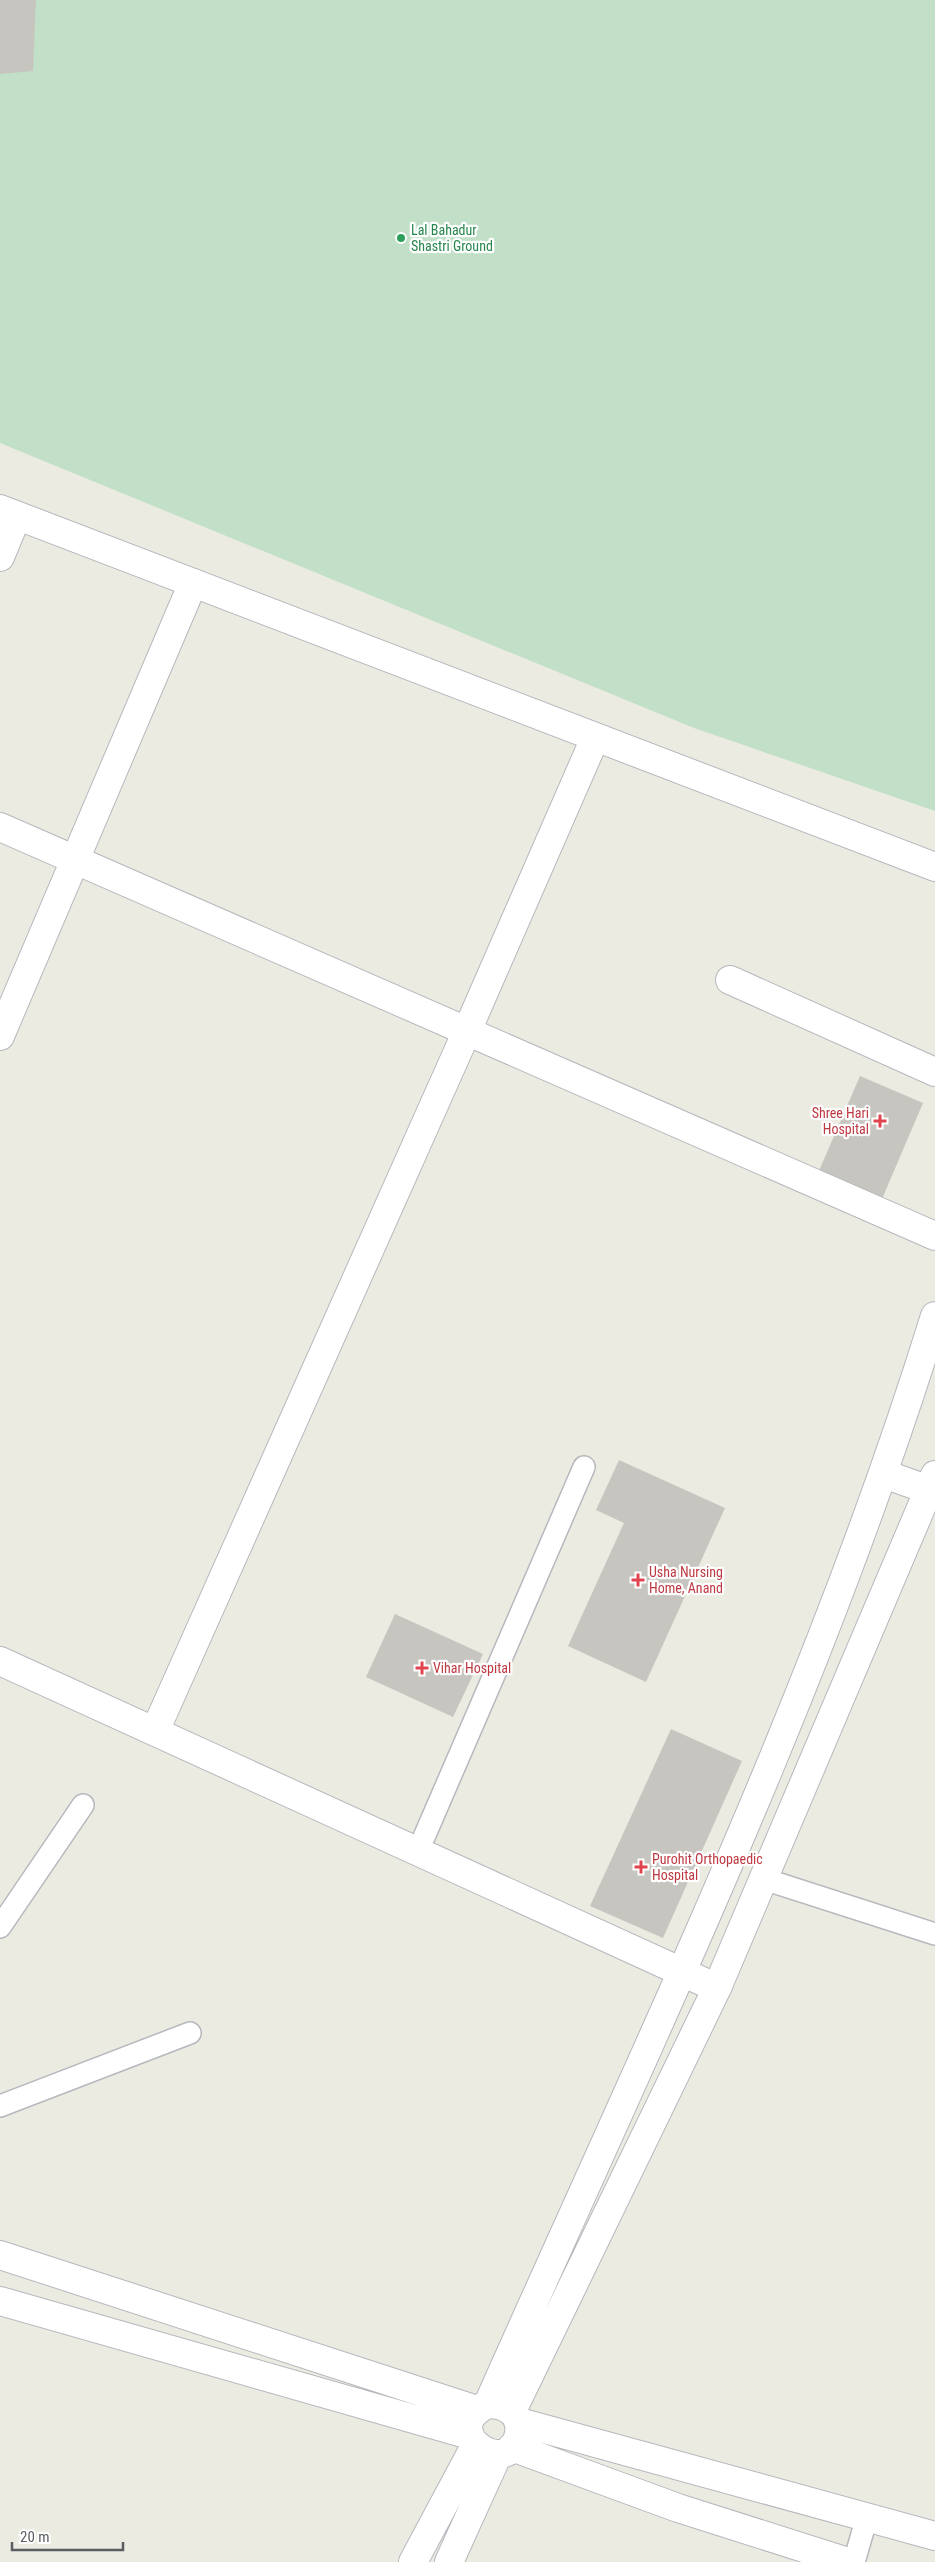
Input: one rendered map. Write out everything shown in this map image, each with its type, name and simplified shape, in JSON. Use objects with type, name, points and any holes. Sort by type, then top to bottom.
[{"type":"street","points":[[0,557],[9,512],[935,867]]},
{"type":"street","points":[[0,1036],[193,583]]},
{"type":"street","points":[[155,1731],[467,1031],[595,738]]},
{"type":"street","points":[[0,827],[935,1236]]},
{"type":"street","points":[[730,980],[935,1072]]},
{"type":"street","points":[[449,2562],[494,2429],[680,1971],[772,1765],[884,1474],[935,1316]]},
{"type":"street","points":[[413,2562],[494,2429],[716,1988],[764,1879],[933,1486],[884,1474]]},
{"type":"street","points":[[0,1661],[716,1988]]},
{"type":"street","points":[[0,2255],[494,2429],[678,2508],[848,2562]]},
{"type":"street","points":[[0,2301],[494,2429],[866,2517],[935,2536]]},
{"type":"lane","points":[[418,1851],[584,1467]]},
{"type":"lane","points":[[0,1927],[83,1805]]},
{"type":"lane","points":[[764,1879],[935,1934]]},
{"type":"lane","points":[[0,2106],[190,2033]]},
{"type":"lane","points":[[854,2562],[866,2517]]},
{"type":"green space","points":[[0,0],[935,0],[935,811],[694,728],[0,443]]},
{"type":"building","points":[[0,0],[36,0],[33,71],[0,74]]},
{"type":"building","points":[[860,1076],[923,1103],[882,1199],[818,1173]]},
{"type":"building","points":[[619,1460],[725,1508],[646,1682],[568,1646],[624,1523],[596,1510]]},
{"type":"building","points":[[395,1614],[483,1654],[453,1717],[366,1677]]},
{"type":"building","points":[[671,1729],[742,1761],[663,1938],[590,1906]]},
{"type":"place","name":"Lal Bahadur Shastri Ground","points":[[401,238]]},
{"type":"place","name":"Shree Hari Hospital","points":[[880,1121]]},
{"type":"place","name":"Usha Nursing Home, Anand","points":[[638,1580]]},
{"type":"place","name":"Vihar Hospital","points":[[422,1668]]},
{"type":"place","name":"Purohit Orthopaedic Hospital","points":[[641,1867]]}]
